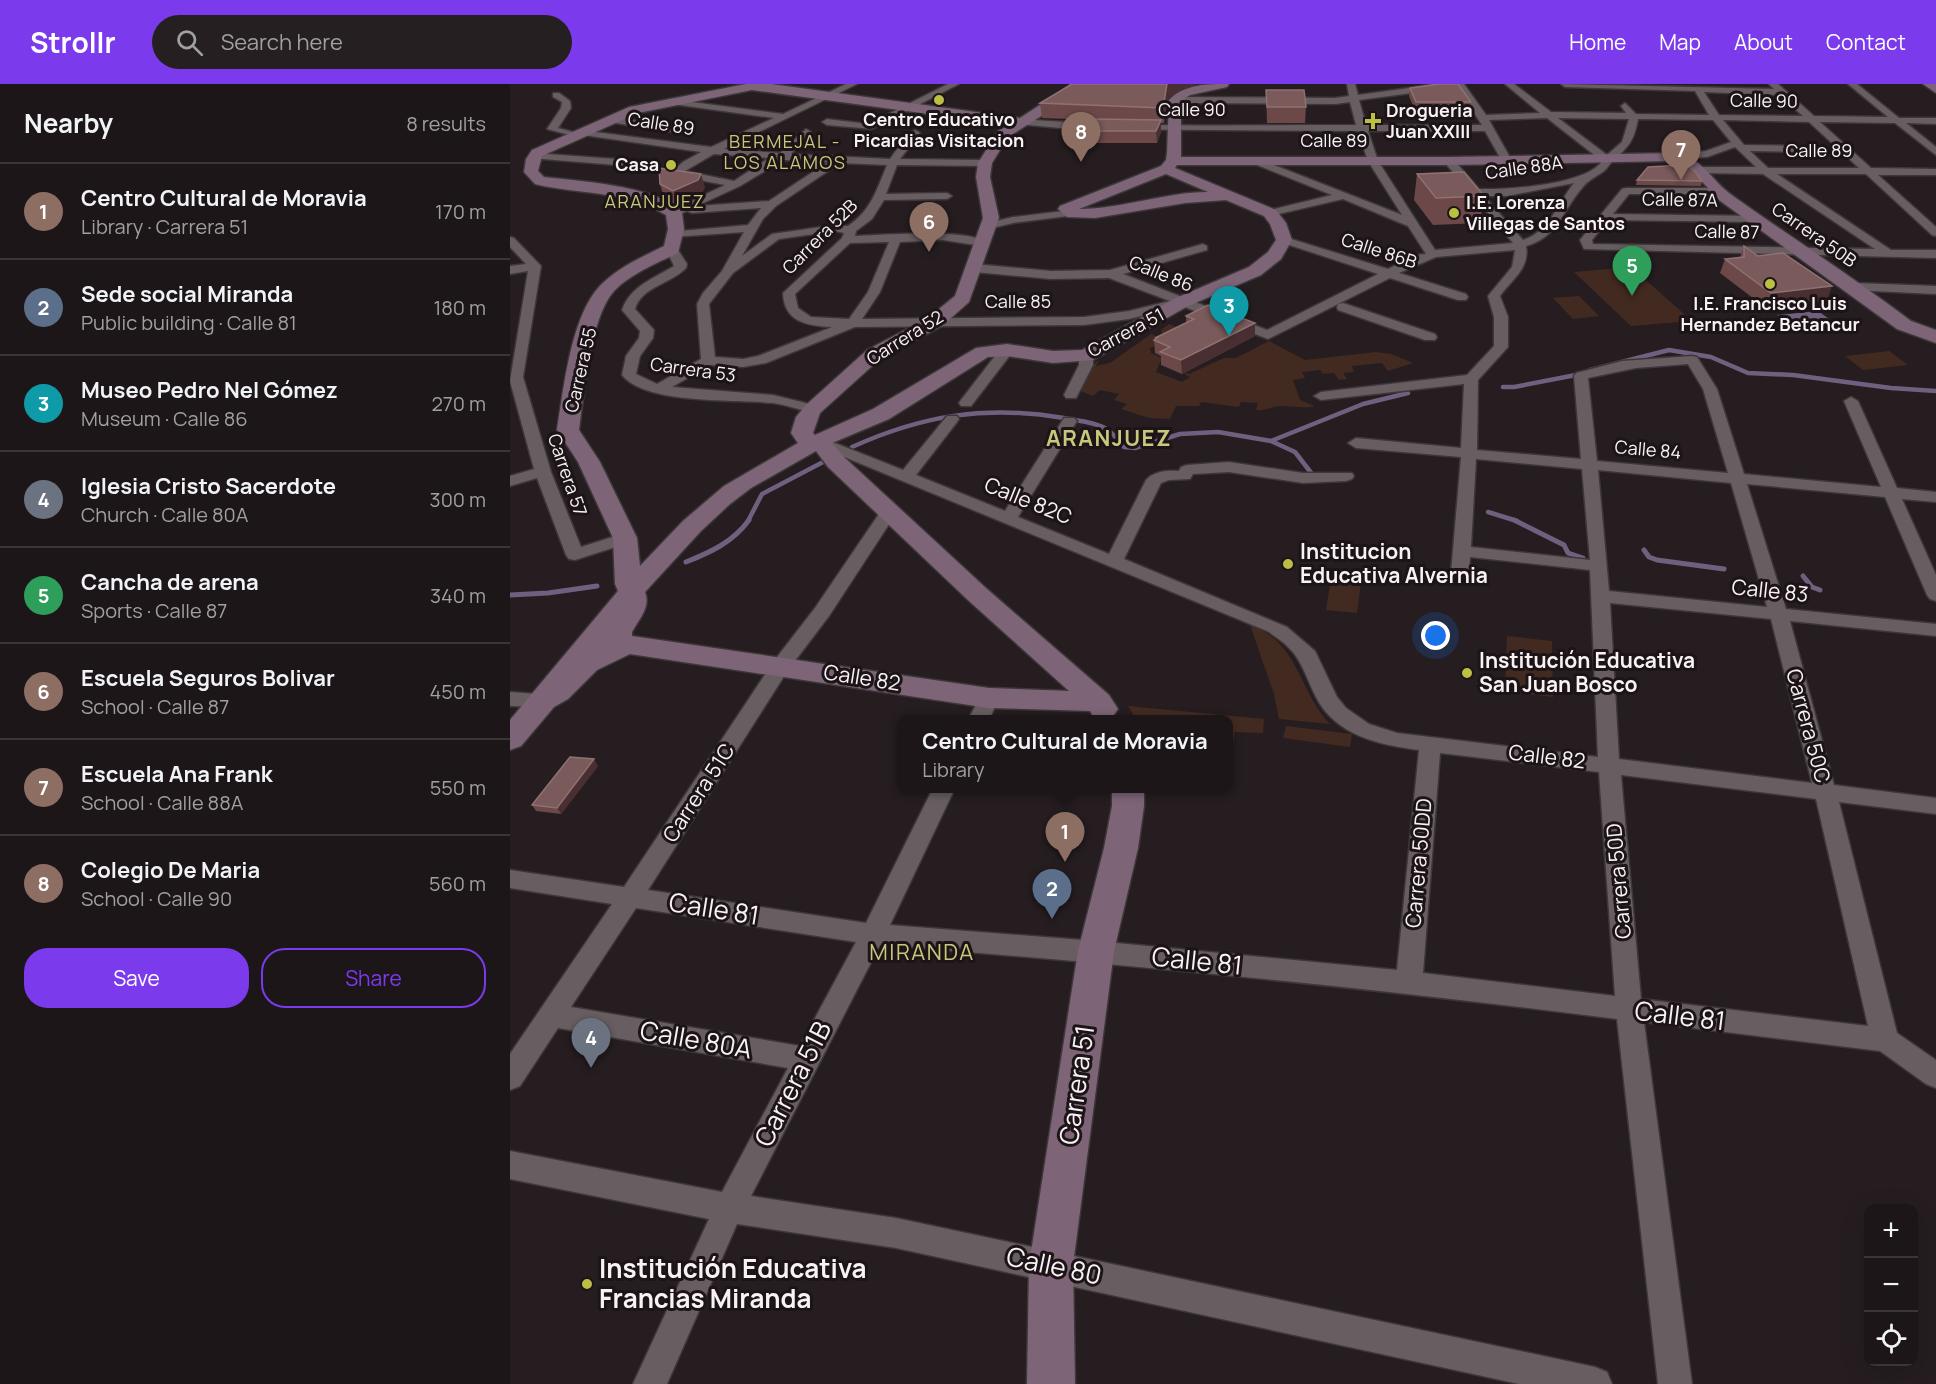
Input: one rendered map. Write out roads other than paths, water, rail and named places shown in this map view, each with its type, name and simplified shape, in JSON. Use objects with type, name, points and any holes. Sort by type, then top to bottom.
[{"type":"street","points":[[736,184],[676,173],[711,151],[853,84]]},
{"type":"street","points":[[827,122],[869,127],[955,84]]},
{"type":"street","points":[[1080,84],[1003,134],[985,163],[983,177],[989,218],[1013,220],[1069,211],[1094,213],[1194,197],[1230,197]]},
{"type":"street","points":[[1175,100],[1186,92],[1223,84]]},
{"type":"street","points":[[1351,84],[1353,98],[1373,161],[1401,194],[1431,255]]},
{"type":"street","points":[[1175,100],[1251,114],[1335,100],[1459,84],[1483,118],[1507,161]]},
{"type":"street","points":[[1509,84],[1607,160]]},
{"type":"street","points":[[1565,84],[1615,93],[1670,86],[1782,92]]},
{"type":"street","points":[[1773,84],[1936,233]]},
{"type":"street","points":[[1852,84],[1936,152]]},
{"type":"street","points":[[1929,84],[1936,89]]},
{"type":"street","points":[[759,86],[634,110],[580,138],[553,145],[534,156],[531,172],[540,181],[628,194],[652,201],[659,207],[674,213],[730,206],[772,204]]},
{"type":"street","name":"Calle 90","points":[[759,86],[907,108],[1071,126],[1175,128],[1251,114],[1363,128],[1489,128]]},
{"type":"street","points":[[1698,89],[1716,118],[1739,146],[1765,170],[1888,253]]},
{"type":"street","points":[[1281,340],[1343,307],[1419,258],[1510,248],[1536,240],[1545,233],[1585,178],[1602,168],[1607,160],[1617,154],[1628,142],[1634,117],[1615,93]]},
{"type":"street","points":[[556,95],[566,101],[566,108],[552,129],[580,138]]},
{"type":"street","points":[[1169,165],[1175,128],[1175,100]]},
{"type":"street","points":[[672,101],[782,116]]},
{"type":"street","points":[[1793,102],[1812,104]]},
{"type":"street","points":[[1836,109],[1893,117]]},
{"type":"street","name":"Calle 90","points":[[1483,118],[1551,115],[1812,119],[1893,117],[1936,121]]},
{"type":"street","points":[[612,120],[687,131]]},
{"type":"street","points":[[674,213],[736,184],[788,152],[806,132]]},
{"type":"street","name":"Carrera 52B","points":[[853,323],[817,322],[794,315],[788,301],[789,293],[865,221],[880,197],[893,163],[915,133]]},
{"type":"street","name":"Calle 89","points":[[580,138],[628,138],[647,143],[777,158],[893,163],[985,163]]},
{"type":"street","points":[[1704,162],[1739,146],[1802,149]]},
{"type":"street","points":[[534,156],[629,163]]},
{"type":"street","name":"Calle 89","points":[[1169,165],[1256,161],[1507,161],[1675,157]]},
{"type":"street","name":"Carrera 50B","points":[[1675,157],[1704,162],[1717,191],[1805,251],[1904,325],[1936,337]]},
{"type":"street","points":[[728,273],[751,228],[772,204],[836,161]]},
{"type":"street","points":[[1256,161],[1414,224]]},
{"type":"street","points":[[1322,396],[1470,379],[1501,347],[1502,325],[1494,296],[1517,270],[1523,255],[1520,244],[1449,161]]},
{"type":"street","name":"Calle 89","points":[[1704,162],[1765,170],[1936,172]]},
{"type":"street","points":[[1169,165],[1230,197],[1270,213],[1278,223],[1284,240]]},
{"type":"street","points":[[1069,211],[1169,165]]},
{"type":"street","name":"Calle 88A","points":[[1454,192],[1521,191],[1585,178]]},
{"type":"street","points":[[1604,217],[1626,190],[1717,191]]},
{"type":"street","points":[[880,197],[947,196]]},
{"type":"street","points":[[1270,213],[1343,196]]},
{"type":"street","points":[[674,213],[673,241],[751,228]]},
{"type":"street","name":"Calle 87","points":[[1604,217],[1586,240],[1588,247],[1936,254]]},
{"type":"street","name":"Calle 87A","points":[[1604,217],[1756,219]]},
{"type":"street","name":"Carrera 52","points":[[819,443],[804,438],[802,433],[807,417],[813,409],[874,354],[935,322],[963,298],[989,218]]},
{"type":"street","points":[[708,362],[703,304],[707,296],[728,273],[776,236],[835,228],[848,235],[896,238],[943,237],[982,243]]},
{"type":"street","points":[[658,389],[708,362],[743,363],[760,360],[853,323],[874,292],[896,238]]},
{"type":"street","name":"Calle 86B","points":[[1284,240],[1462,297]]},
{"type":"street","name":"Carrera 51","points":[[819,443],[889,409],[975,356],[991,350],[1053,357],[1086,356],[1182,302],[1255,271],[1275,255],[1284,240]]},
{"type":"street","name":"Carrera 53","points":[[673,241],[681,264],[680,268],[637,295],[629,303],[628,310],[647,330],[646,338],[633,356],[629,375],[635,382],[658,389],[775,399],[813,409]]},
{"type":"street","name":"Carrera 55","points":[[630,591],[625,549],[589,462],[568,430],[578,365],[596,310],[606,289],[673,241]]},
{"type":"street","points":[[512,244],[535,266]]},
{"type":"street","name":"Calle 86","points":[[974,268],[1051,276],[1111,274],[1203,248]]},
{"type":"street","points":[[510,270],[535,266]]},
{"type":"street","name":"Carrera 57","points":[[535,266],[516,377],[543,472],[575,555],[625,549]]},
{"type":"street","name":"Calle 86","points":[[1111,274],[1264,333],[1273,333],[1395,275]]},
{"type":"street","points":[[1855,287],[1936,290]]},
{"type":"street","name":"Calle 85","points":[[853,323],[1084,321],[1129,315],[1182,302]]},
{"type":"street","points":[[1343,307],[1430,337]]},
{"type":"street","points":[[510,320],[526,319]]},
{"type":"street","points":[[966,403],[1007,350]]},
{"type":"street","points":[[1071,395],[1086,365],[1086,356]]},
{"type":"street","name":"Carrera 50C","points":[[1581,376],[1631,363],[1692,360],[1710,389],[1779,615],[1885,1040]]},
{"type":"street","name":"Carrera 50D","points":[[1581,376],[1599,566],[1609,765],[1629,1010],[1675,1384]]},
{"type":"street","points":[[1460,573],[1469,454],[1470,379]]},
{"type":"street","points":[[1851,400],[1936,595]]},
{"type":"street","points":[[906,477],[951,419]]},
{"type":"street","points":[[1009,518],[1066,424]]},
{"type":"street","name":"Calle 84","points":[[1115,560],[1154,480],[1168,475],[1184,476],[1187,470],[1229,467],[1303,478],[1347,481],[1358,437],[1469,454],[1936,497]]},
{"type":"street","points":[[510,739],[544,700],[630,591],[723,497],[819,443],[889,512],[1104,711]]},
{"type":"street","name":"Calle 82C","points":[[819,443],[1215,601]]},
{"type":"street","points":[[510,481],[543,472]]},
{"type":"street","name":"Carrera 51C","points":[[510,1077],[781,666],[822,612],[889,512]]},
{"type":"street","points":[[625,549],[654,558],[670,550]]},
{"type":"street","points":[[1462,551],[1599,566]]},
{"type":"street","points":[[510,699],[544,700],[558,692],[587,664],[626,645],[617,636],[633,608],[635,600],[630,591]]},
{"type":"street","name":"Calle 83","points":[[1600,596],[1936,630]]},
{"type":"street","name":"Calle 82","points":[[1215,601],[1274,627],[1296,641],[1315,667],[1330,704],[1348,721],[1387,738],[1936,806]]},
{"type":"street","name":"Calle 82","points":[[626,645],[781,666],[984,709],[1104,711]]},
{"type":"street","name":"Carrera 50DD","points":[[1409,982],[1430,743]]},
{"type":"street","name":"Carrera 51B","points":[[650,1384],[729,1208],[805,1059],[873,934],[942,793]]},
{"type":"street","name":"Carrera 51","points":[[1051,1384],[1051,1264],[1096,951],[1121,848],[1128,793]]},
{"type":"street","name":"Calle 81","points":[[510,879],[873,934],[1096,951],[1409,982],[1885,1040]]},
{"type":"street","name":"Calle 80A","points":[[551,1015],[805,1059]]},
{"type":"street","points":[[1885,1040],[1936,1075]]},
{"type":"street","name":"Calle 80","points":[[510,1165],[729,1208],[896,1233],[1051,1264],[1595,1384]]},
{"type":"waterway","points":[[1590,370],[1669,350],[1711,357],[1748,373],[1793,375],[1891,388],[1936,391]]},
{"type":"waterway","points":[[1503,387],[1514,387],[1581,374]]},
{"type":"waterway","points":[[1271,441],[1363,404],[1408,393]]},
{"type":"waterway","points":[[852,447],[878,436],[930,420],[981,413],[1035,414],[1092,423],[1108,430],[1124,447],[1135,448],[1180,434],[1218,432],[1271,441]]},
{"type":"waterway","points":[[1271,441],[1295,452],[1312,474]]},
{"type":"waterway","points":[[748,521],[762,494],[825,461]]},
{"type":"waterway","points":[[1488,512],[1514,520]]},
{"type":"waterway","points":[[686,562],[721,546],[749,520]]},
{"type":"waterway","points":[[1514,520],[1564,545],[1568,553],[1583,558]]},
{"type":"waterway","points":[[1644,550],[1649,557],[1657,560],[1724,569]]},
{"type":"waterway","points":[[1803,576],[1812,587],[1820,590]]},
{"type":"waterway","points":[[510,595],[548,593],[597,586]]},
{"type":"place","name":"Centro Educativo Picardias Visitacion","points":[[939,100]]},
{"type":"place","name":"Drogueria Juan XXIII","points":[[1373,121]]},
{"type":"place","name":"Colegio De Maria","points":[[1081,162]]},
{"type":"place","name":"Casa","points":[[671,165]]},
{"type":"place","name":"Escuela Ana Frank","points":[[1681,180]]},
{"type":"place","name":"I.E. Lorenza Villegas de Santos","points":[[1454,213]]},
{"type":"place","name":"Escuela Seguros Bolivar","points":[[929,252]]},
{"type":"place","name":"I.E. Francisco Luis Hernandez Betancur","points":[[1770,284]]},
{"type":"place","name":"Cancha de arena","points":[[1632,296]]},
{"type":"place","name":"Museo Pedro Nel Gómez","points":[[1229,336]]},
{"type":"place","name":"Institucion Educativa Alvernia","points":[[1288,564]]},
{"type":"place","name":"Institución Educativa San Juan Bosco","points":[[1467,673]]},
{"type":"place","name":"Centro Cultural de Moravia","points":[[1065,862]]},
{"type":"place","name":"Sede social Miranda","points":[[1052,919]]},
{"type":"place","name":"Iglesia Cristo Sacerdote","points":[[591,1068]]},
{"type":"place","name":"Institución Educativa Francias Miranda","points":[[587,1284]]},
{"type":"district","name":"BERMEJAL - LOS ALAMOS","points":[[785,152]]},
{"type":"district","name":"ARANJUEZ","points":[[655,202]]},
{"type":"district","name":"ARANJUEZ","points":[[1109,438]]},
{"type":"district","name":"MIRANDA","points":[[922,952]]}]
